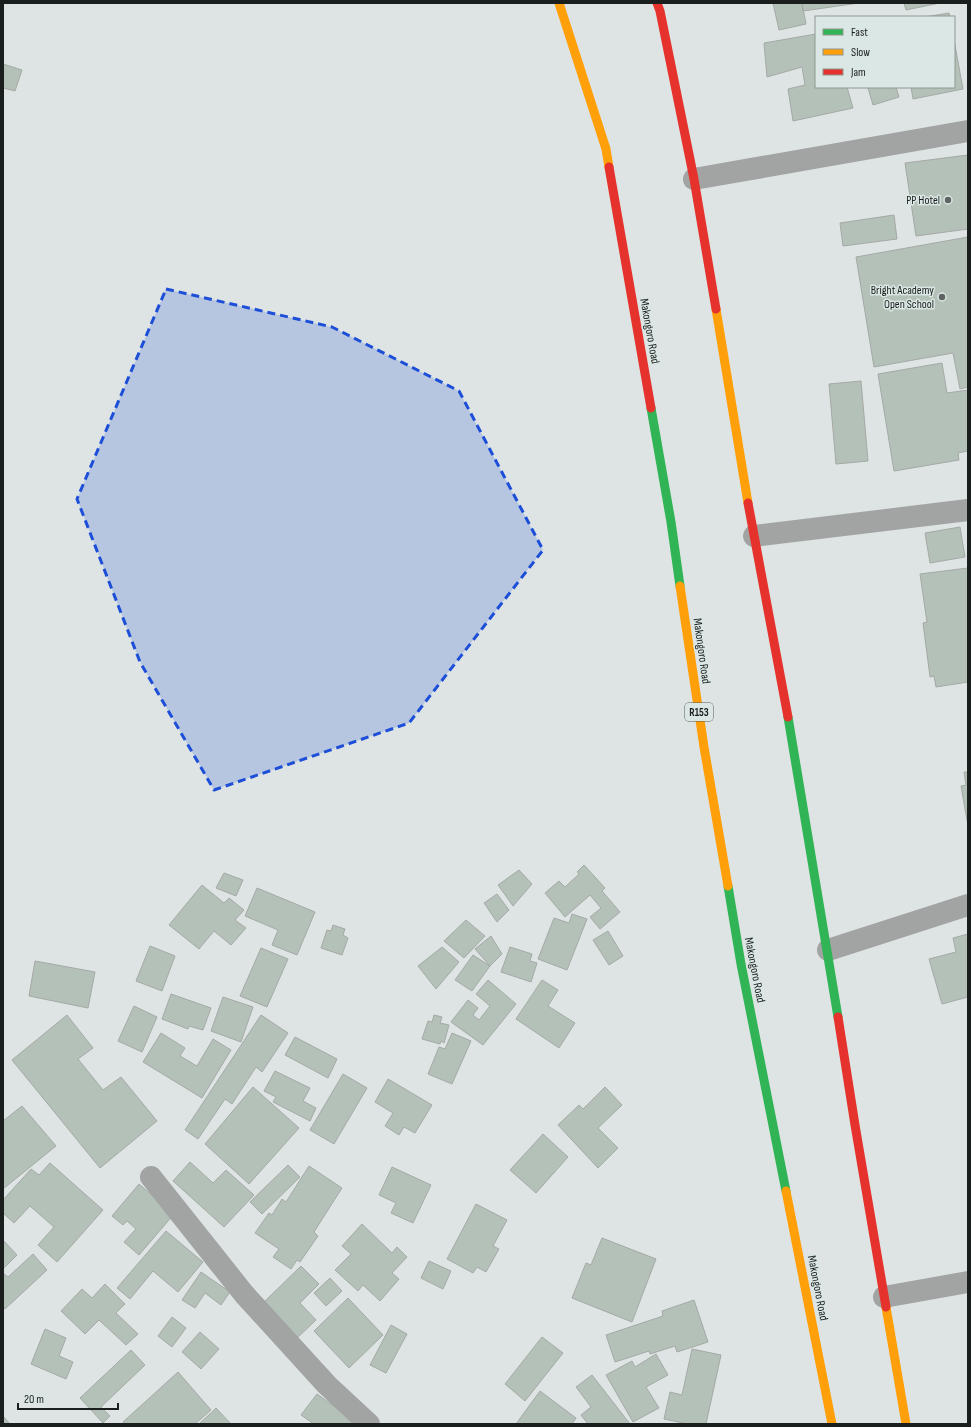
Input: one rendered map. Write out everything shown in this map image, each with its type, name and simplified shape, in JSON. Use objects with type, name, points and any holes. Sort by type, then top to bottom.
[{"type":"main road","name":"Makongoro Road","points":[[559,3],[606,149],[671,522],[704,747],[741,964],[830,1423]]},
{"type":"main road","points":[[657,3],[694,179],[754,536],[790,728],[828,950],[855,1125],[906,1424]]},
{"type":"street","points":[[694,179],[968,131]]},
{"type":"street","points":[[754,536],[968,510]]},
{"type":"street","points":[[828,950],[968,905]]},
{"type":"street","points":[[151,1177],[244,1294],[327,1385],[369,1424]]},
{"type":"street","points":[[884,1297],[968,1282]]},
{"type":"highlighted area","points":[[166,289],[332,327],[459,391],[543,550],[409,723],[214,790],[140,662],[77,499]]},
{"type":"building","points":[[773,3],[802,3],[806,24],[779,30]]},
{"type":"building","points":[[802,3],[859,3],[803,11]]},
{"type":"building","points":[[904,3],[940,3],[906,10]]},
{"type":"building","points":[[949,13],[950,16],[931,16]]},
{"type":"building","points":[[815,34],[815,88],[847,88],[853,108],[793,121],[788,89],[805,85],[802,67],[767,77],[764,43]]},
{"type":"building","points":[[955,45],[963,89],[913,99],[911,88],[955,88]]},
{"type":"building","points":[[3,64],[22,70],[15,91],[3,88]]},
{"type":"building","points":[[868,88],[896,88],[899,97],[873,105]]},
{"type":"building","points":[[968,155],[968,229],[916,236],[905,163]]},
{"type":"building","points":[[894,215],[897,239],[843,246],[840,223]]},
{"type":"building","points":[[968,237],[968,387],[960,389],[953,353],[874,367],[856,257]]},
{"type":"building","points":[[942,363],[947,393],[968,390],[968,451],[958,453],[959,460],[894,471],[878,374]]},
{"type":"building","points":[[861,381],[868,461],[836,464],[829,384]]},
{"type":"building","points":[[960,527],[965,557],[930,563],[925,533]]},
{"type":"building","points":[[968,568],[968,682],[936,687],[934,676],[930,677],[923,623],[927,622],[920,574]]},
{"type":"building","points":[[964,772],[968,772],[968,826],[961,786],[966,785]]},
{"type":"building","points":[[584,865],[605,888],[602,891],[620,912],[600,929],[590,917],[601,908],[590,895],[565,917],[545,893],[559,881],[565,887],[579,874],[577,872]]},
{"type":"building","points":[[519,870],[532,884],[513,906],[498,885]]},
{"type":"building","points":[[224,873],[243,880],[236,896],[216,888]]},
{"type":"building","points":[[202,885],[224,903],[229,898],[244,910],[235,920],[246,928],[231,945],[214,931],[199,949],[169,925]]},
{"type":"building","points":[[257,888],[315,912],[297,955],[272,945],[278,930],[245,916]]},
{"type":"building","points":[[497,894],[509,910],[497,922],[484,903]]},
{"type":"building","points":[[572,914],[587,919],[567,970],[538,959],[554,918],[569,923]]},
{"type":"building","points":[[466,920],[485,936],[464,958],[444,941]]},
{"type":"building","points":[[333,925],[345,929],[343,935],[348,938],[342,955],[321,948],[327,930],[331,931]]},
{"type":"building","points":[[608,931],[623,956],[609,965],[593,940]]},
{"type":"building","points":[[968,934],[968,997],[942,1004],[929,959],[956,952],[953,938]]},
{"type":"building","points":[[491,936],[502,954],[490,966],[475,949]]},
{"type":"building","points":[[150,946],[175,956],[162,991],[136,981]]},
{"type":"building","points":[[442,947],[459,962],[436,989],[418,966]]},
{"type":"building","points":[[510,947],[532,954],[530,961],[537,963],[531,982],[501,972]]},
{"type":"building","points":[[261,948],[288,959],[267,1007],[240,996]]},
{"type":"building","points":[[473,955],[490,966],[472,991],[455,980]]},
{"type":"building","points":[[35,961],[95,972],[88,1008],[29,996]]},
{"type":"building","points":[[488,980],[516,1004],[483,1045],[451,1022],[468,1000],[478,1008],[473,1015],[479,1020],[490,1006],[476,994]]},
{"type":"building","points":[[542,980],[558,990],[548,1006],[575,1023],[559,1048],[516,1019]]},
{"type":"building","points":[[171,994],[211,1008],[203,1030],[189,1026],[188,1029],[162,1019]]},
{"type":"building","points":[[223,997],[253,1007],[241,1042],[211,1031]]},
{"type":"building","points":[[134,1006],[157,1017],[142,1052],[118,1041]]},
{"type":"building","points":[[67,1015],[93,1048],[78,1059],[103,1090],[121,1077],[157,1121],[100,1168],[12,1060]]},
{"type":"building","points":[[261,1015],[288,1033],[262,1072],[256,1067],[232,1104],[225,1099],[198,1139],[185,1130]]},
{"type":"building","points":[[434,1015],[442,1017],[440,1023],[449,1025],[444,1043],[441,1041],[440,1044],[422,1039],[428,1021],[432,1022]]},
{"type":"building","points":[[161,1033],[185,1048],[180,1056],[197,1066],[213,1039],[231,1050],[202,1098],[143,1062]]},
{"type":"building","points":[[452,1033],[471,1041],[452,1084],[428,1074],[439,1047],[445,1049]]},
{"type":"building","points":[[295,1037],[337,1059],[328,1078],[285,1055]]},
{"type":"building","points":[[275,1071],[310,1088],[303,1101],[316,1108],[310,1121],[273,1102],[276,1097],[264,1091]]},
{"type":"building","points":[[343,1074],[367,1088],[334,1144],[310,1130]]},
{"type":"building","points":[[388,1079],[432,1105],[415,1133],[404,1127],[399,1135],[385,1126],[393,1113],[375,1102]]},
{"type":"building","points":[[253,1087],[299,1128],[249,1184],[205,1144]]},
{"type":"building","points":[[605,1087],[622,1105],[598,1128],[618,1148],[598,1168],[558,1125],[579,1105],[583,1109]]},
{"type":"building","points":[[22,1106],[56,1146],[3,1189],[3,1121]]},
{"type":"building","points":[[543,1134],[568,1157],[536,1193],[510,1170]]},
{"type":"building","points":[[190,1162],[213,1183],[226,1170],[254,1195],[224,1227],[173,1181]]},
{"type":"building","points":[[50,1163],[103,1210],[57,1262],[38,1245],[54,1227],[30,1206],[14,1223],[3,1213],[3,1200],[31,1169],[39,1175]]},
{"type":"building","points":[[288,1165],[300,1177],[262,1214],[250,1202]]},
{"type":"building","points":[[309,1166],[342,1188],[314,1232],[318,1236],[300,1262],[297,1260],[291,1269],[273,1257],[279,1249],[255,1233],[269,1213],[272,1215],[282,1199],[286,1202]]},
{"type":"building","points":[[392,1167],[431,1185],[413,1223],[391,1213],[396,1203],[379,1195]]},
{"type":"building","points":[[139,1184],[174,1214],[139,1255],[124,1242],[136,1229],[127,1221],[123,1225],[112,1216]]},
{"type":"building","points":[[476,1204],[507,1220],[493,1246],[499,1249],[486,1272],[477,1267],[473,1273],[447,1259]]},
{"type":"building","points":[[362,1224],[392,1253],[397,1247],[407,1257],[392,1273],[399,1279],[380,1301],[363,1285],[358,1291],[335,1270],[351,1254],[342,1246]]},
{"type":"building","points":[[166,1231],[203,1262],[178,1292],[153,1271],[130,1299],[117,1288]]},
{"type":"building","points":[[602,1238],[656,1259],[632,1322],[572,1298],[586,1263],[591,1265]]},
{"type":"building","points":[[3,1240],[17,1255],[3,1269]]},
{"type":"building","points":[[33,1254],[47,1270],[5,1309],[3,1306],[3,1273],[8,1277]]},
{"type":"building","points":[[429,1261],[451,1271],[443,1289],[421,1278]]},
{"type":"building","points":[[301,1266],[319,1284],[300,1303],[316,1320],[297,1338],[264,1302]]},
{"type":"building","points":[[201,1272],[230,1292],[221,1305],[205,1293],[195,1308],[182,1300]]},
{"type":"building","points":[[330,1278],[342,1291],[326,1306],[314,1293]]},
{"type":"building","points":[[105,1284],[125,1304],[116,1313],[138,1334],[126,1345],[99,1320],[85,1334],[61,1311],[82,1289],[92,1298]]},
{"type":"building","points":[[348,1298],[383,1335],[349,1368],[314,1331]]},
{"type":"building","points":[[694,1300],[708,1342],[677,1352],[675,1346],[650,1354],[649,1351],[615,1362],[606,1335],[663,1316],[662,1311]]},
{"type":"building","points":[[172,1317],[186,1328],[172,1347],[158,1336]]},
{"type":"building","points":[[391,1325],[407,1334],[386,1373],[370,1365]]},
{"type":"building","points":[[45,1329],[66,1338],[59,1356],[73,1362],[66,1379],[31,1364]]},
{"type":"building","points":[[200,1332],[219,1349],[201,1369],[182,1352]]},
{"type":"building","points":[[542,1337],[563,1353],[525,1401],[505,1384]]},
{"type":"building","points":[[692,1349],[721,1355],[706,1424],[688,1424],[664,1419],[670,1392],[682,1395]]},
{"type":"building","points":[[131,1350],[145,1365],[101,1407],[110,1416],[103,1423],[80,1398]]},
{"type":"building","points":[[656,1354],[668,1375],[646,1387],[659,1408],[633,1422],[606,1375],[632,1361],[635,1367]]},
{"type":"building","points":[[178,1372],[211,1410],[195,1424],[125,1424],[123,1422]]},
{"type":"building","points":[[592,1375],[630,1424],[588,1424],[581,1415],[591,1407],[576,1387]]},
{"type":"building","points":[[540,1391],[576,1418],[572,1424],[516,1424]]},
{"type":"building","points":[[317,1394],[359,1424],[314,1424],[301,1415]]},
{"type":"building","points":[[216,1408],[231,1424],[199,1424],[213,1411]]},
{"type":"building","points":[[3,1416],[10,1424],[3,1424]]},
{"type":"traffic: fast","points":[[651,408],[671,522],[680,586]]},
{"type":"traffic: fast","points":[[788,717],[838,1017]]},
{"type":"traffic: fast","points":[[728,886],[741,964],[786,1191]]},
{"type":"traffic: slow","points":[[559,3],[606,149],[609,167]]},
{"type":"traffic: slow","points":[[716,309],[748,503]]},
{"type":"traffic: slow","points":[[680,586],[704,747],[728,886]]},
{"type":"traffic: slow","points":[[786,1191],[832,1424]]},
{"type":"traffic: slow","points":[[886,1307],[906,1424]]},
{"type":"traffic: jam","points":[[657,3],[660,11],[694,179],[716,309]]},
{"type":"traffic: jam","points":[[609,167],[651,408]]},
{"type":"traffic: jam","points":[[748,503],[788,717]]},
{"type":"traffic: jam","points":[[838,1017],[886,1307]]},
{"type":"place","name":"PP Hotel","points":[[948,200]]},
{"type":"place","name":"Bright Academy Open School","points":[[942,297]]}]
